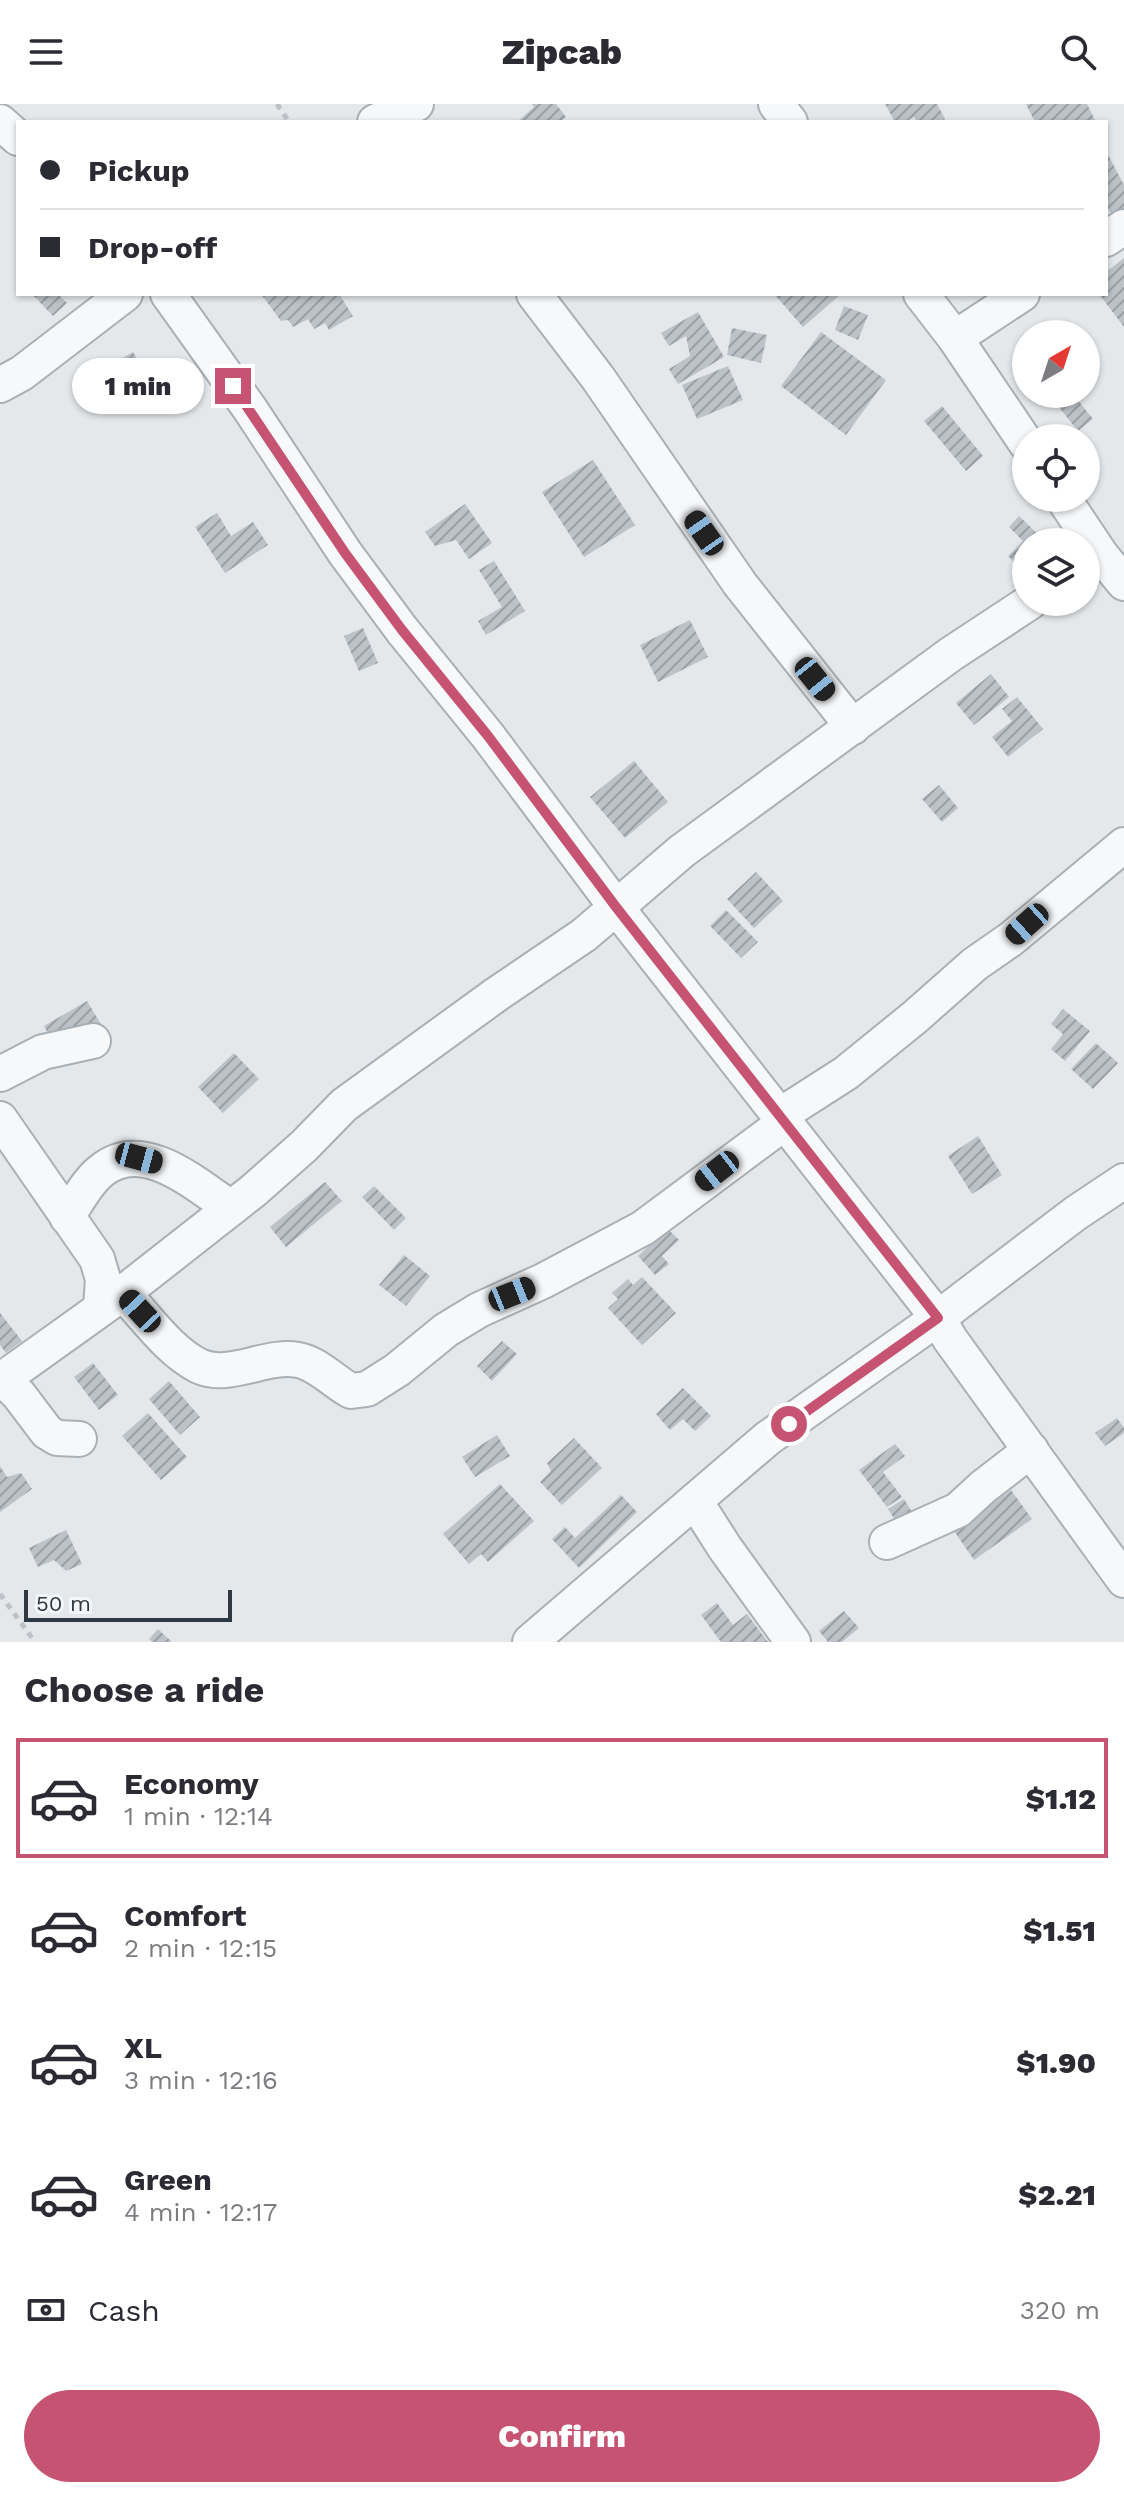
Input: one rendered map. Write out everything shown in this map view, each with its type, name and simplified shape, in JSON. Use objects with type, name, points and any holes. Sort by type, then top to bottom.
[{"type":"street","points":[[776,104],[788,120]]},
{"type":"street","points":[[382,120],[417,110]]},
{"type":"street","points":[[0,122],[16,136]]},
{"type":"street","points":[[0,385],[22,373],[122,296]]},
{"type":"street","points":[[169,296],[250,409],[345,553],[402,630],[488,736],[616,907],[938,1318],[1124,1580]]},
{"type":"street","points":[[536,296],[598,378],[740,584],[853,727]]},
{"type":"street","points":[[923,296],[1013,424]]},
{"type":"street","points":[[955,338],[1019,296]]},
{"type":"street","points":[[1100,565],[1124,583]]},
{"type":"street","points":[[79,1439],[57,1438],[47,1432],[19,1395],[2,1380],[231,1208],[304,1146],[344,1105],[584,935],[682,851],[951,654],[1012,614]]},
{"type":"street","points":[[0,1119],[97,1259],[112,1300],[173,1347],[201,1367],[215,1371],[227,1371],[252,1363],[298,1360],[315,1367],[351,1391],[367,1389],[397,1370],[446,1330],[479,1310],[543,1281],[643,1228],[846,1073],[975,964],[1011,939],[1054,900],[1124,845]]},
{"type":"street","points":[[0,1074],[43,1052],[93,1041]]},
{"type":"street","points":[[67,1217],[101,1171],[119,1160],[139,1158],[173,1170],[231,1208]]},
{"type":"street","points":[[530,1642],[768,1438],[1124,1181]]},
{"type":"street","points":[[887,1542],[958,1510],[1031,1450]]},
{"type":"street","points":[[695,1501],[793,1642]]},
{"type":"path","points":[[0,1594],[35,1642]]},
{"type":"building","points":[[532,104],[556,104],[566,117],[562,120],[519,120],[534,107]]},
{"type":"building","points":[[885,104],[937,104],[945,119],[916,120],[914,117],[894,120]]},
{"type":"building","points":[[1026,104],[1087,104],[1095,120],[1034,120]]},
{"type":"building","points":[[1108,155],[1124,185],[1124,211],[1113,217],[1108,208]]},
{"type":"building","points":[[1124,258],[1124,327],[1101,296],[1108,296],[1108,270]]},
{"type":"building","points":[[34,296],[60,296],[67,303],[53,316]]},
{"type":"building","points":[[262,296],[340,296],[353,316],[329,330],[325,323],[314,329],[308,319],[293,327],[288,320],[281,321]]},
{"type":"building","points":[[776,296],[839,296],[803,327]]},
{"type":"building","points":[[844,306],[868,315],[858,340],[835,330]]},
{"type":"building","points":[[698,312],[724,357],[678,384],[669,369],[690,356],[686,336],[669,346],[661,333]]},
{"type":"building","points":[[732,328],[767,335],[761,363],[727,355]]},
{"type":"building","points":[[821,332],[886,380],[846,435],[781,386]]},
{"type":"building","points":[[133,352],[142,368],[114,384],[105,368]]},
{"type":"building","points":[[728,366],[743,400],[697,419],[682,385]]},
{"type":"building","points":[[942,406],[983,456],[966,471],[924,421]]},
{"type":"building","points":[[1060,408],[1084,408],[1093,419],[1087,424],[1072,424]]},
{"type":"building","points":[[593,460],[635,525],[584,557],[542,492]]},
{"type":"building","points":[[465,504],[492,543],[469,559],[456,540],[435,546],[425,532]]},
{"type":"building","points":[[217,513],[231,536],[253,522],[268,545],[225,573],[195,527]]},
{"type":"building","points":[[1019,516],[1031,528],[1012,530],[1009,527]]},
{"type":"building","points":[[494,561],[525,611],[486,635],[478,621],[502,607],[479,570]]},
{"type":"building","points":[[690,620],[708,657],[658,682],[640,645]]},
{"type":"building","points":[[363,628],[378,663],[359,671],[344,636]]},
{"type":"building","points":[[991,674],[1009,697],[974,725],[956,703]]},
{"type":"building","points":[[1017,697],[1043,729],[1008,757],[992,737],[1012,721],[1002,709]]},
{"type":"building","points":[[634,761],[668,802],[625,838],[590,797]]},
{"type":"building","points":[[939,785],[958,808],[942,822],[922,799]]},
{"type":"building","points":[[756,872],[783,901],[754,928],[727,899]]},
{"type":"building","points":[[726,910],[758,942],[741,958],[710,926]]},
{"type":"building","points":[[87,1001],[102,1026],[84,1036],[78,1026],[52,1041],[44,1026]]},
{"type":"building","points":[[1063,1009],[1090,1031],[1065,1061],[1051,1049],[1063,1034],[1051,1024]]},
{"type":"building","points":[[1096,1043],[1118,1063],[1093,1089],[1071,1069]]},
{"type":"building","points":[[234,1053],[259,1079],[223,1113],[198,1087]]},
{"type":"building","points":[[978,1136],[1002,1175],[972,1194],[948,1156]]},
{"type":"building","points":[[325,1182],[342,1201],[286,1247],[270,1227]]},
{"type":"building","points":[[374,1186],[406,1218],[394,1230],[362,1197]]},
{"type":"building","points":[[667,1228],[679,1240],[662,1256],[669,1264],[655,1275],[638,1256]]},
{"type":"building","points":[[404,1255],[430,1276],[406,1306],[379,1285]]},
{"type":"building","points":[[642,1277],[676,1313],[642,1345],[608,1308],[618,1299],[612,1293],[628,1279],[633,1285]]},
{"type":"building","points":[[0,1313],[22,1341],[6,1353],[0,1345]]},
{"type":"building","points":[[502,1341],[517,1354],[492,1381],[477,1366]]},
{"type":"building","points":[[93,1363],[118,1395],[99,1410],[74,1377]]},
{"type":"building","points":[[169,1381],[200,1417],[180,1435],[149,1399]]},
{"type":"building","points":[[683,1388],[711,1416],[695,1431],[683,1419],[670,1430],[656,1414]]},
{"type":"building","points":[[148,1413],[187,1457],[161,1480],[122,1436]]},
{"type":"building","points":[[1117,1418],[1124,1433],[1105,1446],[1095,1433]]},
{"type":"building","points":[[497,1435],[510,1456],[475,1477],[462,1457]]},
{"type":"building","points":[[574,1438],[602,1468],[562,1505],[540,1482],[551,1471],[547,1463]]},
{"type":"building","points":[[895,1444],[905,1456],[883,1472],[902,1497],[887,1507],[859,1470]]},
{"type":"building","points":[[0,1466],[7,1477],[21,1473],[32,1489],[0,1512]]},
{"type":"building","points":[[500,1484],[534,1521],[488,1562],[481,1554],[469,1564],[443,1534]]},
{"type":"building","points":[[1011,1490],[1032,1519],[974,1560],[954,1531]]},
{"type":"building","points":[[621,1495],[637,1512],[579,1568],[552,1539],[565,1527],[575,1538]]},
{"type":"building","points":[[904,1499],[912,1512],[921,1507],[935,1529],[911,1545],[888,1509]]},
{"type":"building","points":[[66,1530],[82,1564],[66,1571],[54,1560],[38,1567],[29,1548]]},
{"type":"building","points":[[717,1603],[733,1625],[747,1614],[768,1642],[721,1642],[701,1615]]},
{"type":"building","points":[[844,1611],[859,1628],[842,1642],[828,1642],[819,1631]]},
{"type":"building","points":[[158,1629],[172,1642],[152,1642],[149,1639]]},
{"type":"route","points":[[233,386],[345,553],[402,630],[488,736],[616,907],[938,1318],[789,1424]]}]
